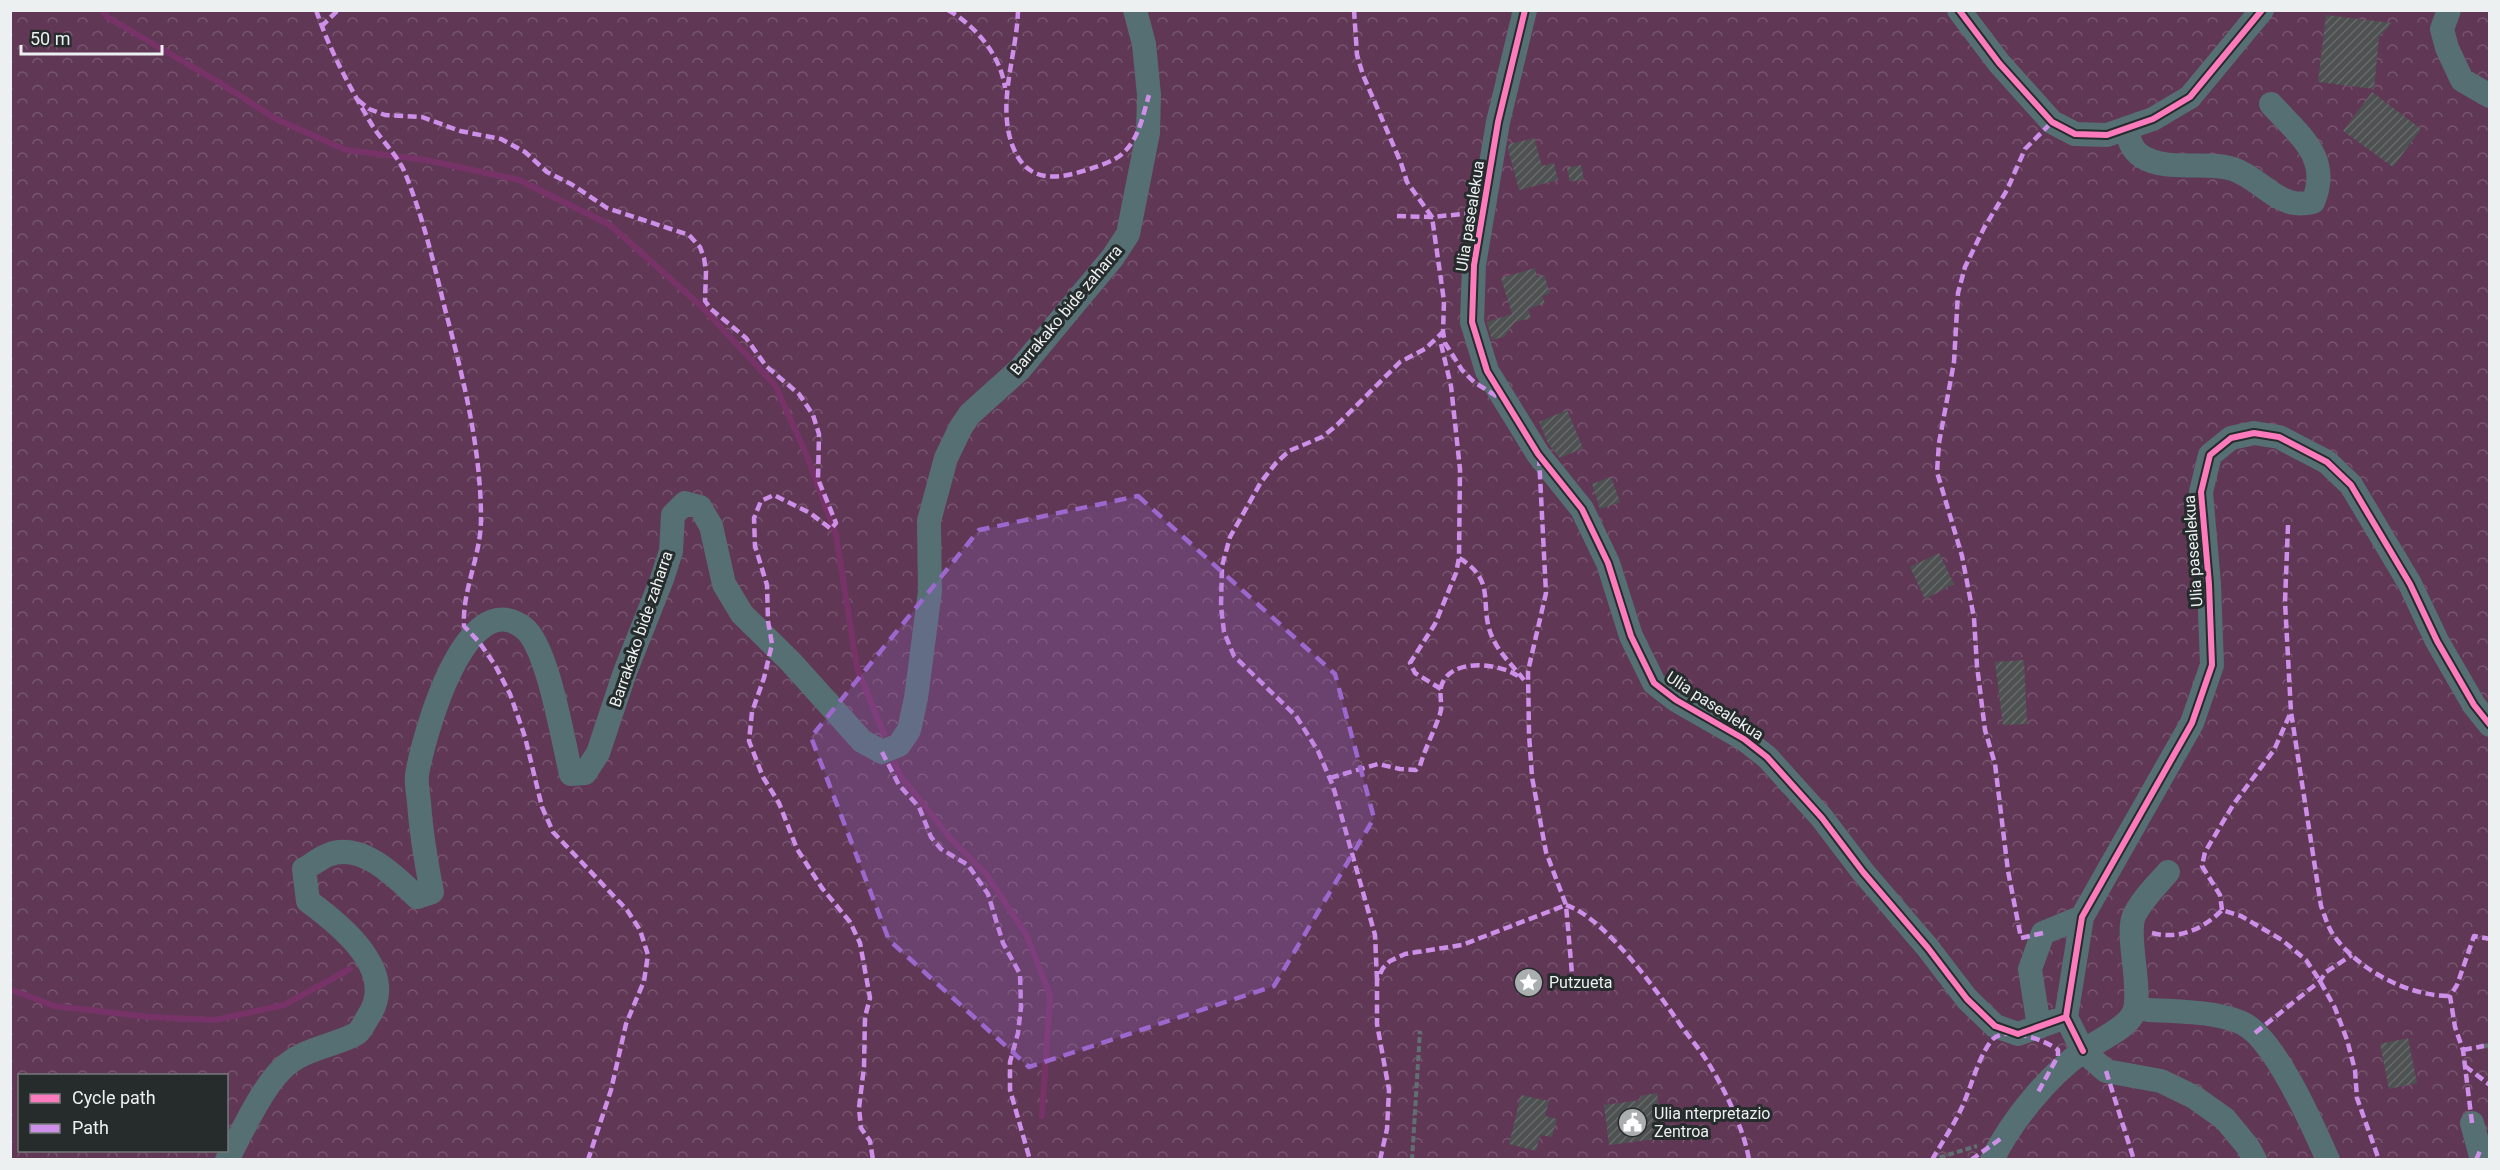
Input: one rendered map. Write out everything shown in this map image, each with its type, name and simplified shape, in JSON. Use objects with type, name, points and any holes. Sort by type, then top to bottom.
[{"type":"street","name":"Barrakako bide zaharra","points":[[227,1160],[252,1113],[280,1070],[303,1054],[357,1034],[373,1011],[379,985],[369,960],[331,918],[308,901],[304,869],[330,854],[356,853],[390,872],[417,897],[432,892],[422,840],[417,776],[429,724],[453,663],[471,635],[490,621],[507,620],[525,628],[545,663],[571,774],[585,773],[598,753],[625,672],[662,579],[671,551],[672,515],[685,503],[700,507],[711,526],[724,584],[742,614],[790,661],[862,741],[882,752],[899,745],[909,730],[916,698],[930,591],[930,521],[946,458],[970,414],[1020,369],[1113,257],[1128,234],[1148,133],[1149,95],[1144,44],[1135,10]]},
{"type":"street","name":"Ulia pasealekua","points":[[1525,10],[1498,122],[1474,265],[1472,322],[1487,371],[1539,454],[1582,509],[1608,563],[1630,636],[1654,683],[1676,700],[1744,739],[1767,757],[1822,818],[1967,999],[1995,1026],[2018,1034],[2066,1017],[2082,916],[2192,723],[2212,665],[2210,584],[2201,492],[2210,455],[2231,438],[2254,433],[2279,437],[2327,462],[2350,485],[2410,584],[2443,651],[2474,705],[2490,726]]},
{"type":"street","points":[[1959,10],[1999,63],[2052,122],[2075,134],[2107,135],[2153,119],[2190,97],[2262,10]]},
{"type":"street","points":[[2449,10],[2442,29],[2446,48],[2463,80],[2490,96]]},
{"type":"street","points":[[2127,128],[2128,142],[2141,156],[2163,164],[2211,165],[2235,169],[2294,203],[2313,202],[2320,186],[2314,152],[2271,104]]},
{"type":"street","points":[[1992,1160],[2003,1137],[2037,1094],[2083,1052],[2132,1016],[2136,996],[2133,918],[2149,893],[2168,873]]},
{"type":"street","points":[[2039,1027],[2030,969],[2043,933],[2082,916]]},
{"type":"street","points":[[2150,1010],[2217,1014],[2245,1024],[2265,1044],[2300,1100],[2328,1160]]},
{"type":"street","points":[[2066,1017],[2083,1052],[2106,1071],[2161,1081],[2194,1097],[2225,1119],[2248,1147],[2255,1160]]},
{"type":"street","points":[[2472,1123],[2482,1160]]},
{"type":"path","points":[[1412,1160],[1420,1031]]},
{"type":"path","points":[[2484,1046],[2490,1045]]},
{"type":"path","points":[[1931,1160],[2003,1137]]},
{"type":"highlighted area","points":[[1138,496],[1335,674],[1374,818],[1274,986],[1029,1067],[889,940],[811,737],[979,530]]},
{"type":"green space","points":[[10,11],[2489,11],[2489,1159],[11,1159]]},
{"type":"building","points":[[2326,15],[2392,23],[2379,37],[2374,89],[2318,82]]},
{"type":"building","points":[[2372,92],[2421,129],[2393,167],[2343,131]]},
{"type":"building","points":[[1534,138],[1542,166],[1554,163],[1558,180],[1519,190],[1508,149],[1509,144]]},
{"type":"building","points":[[1581,165],[1584,179],[1570,182],[1567,168]]},
{"type":"building","points":[[1535,268],[1537,277],[1544,275],[1550,293],[1542,296],[1545,303],[1528,309],[1531,318],[1515,322],[1504,337],[1492,340],[1487,322],[1512,314],[1501,278]]},
{"type":"building","points":[[1567,410],[1583,448],[1560,458],[1548,443],[1539,422]]},
{"type":"building","points":[[1611,477],[1620,502],[1600,509],[1592,484]]},
{"type":"building","points":[[1939,553],[1954,584],[1925,599],[1910,567]]},
{"type":"building","points":[[2024,660],[2027,724],[2003,725],[1995,662]]},
{"type":"building","points":[[2408,1038],[2417,1083],[2389,1089],[2380,1044]]},
{"type":"building","name":"Ulia nterpretazio Zentroa","points":[[1657,1093],[1663,1138],[1609,1145],[1604,1105],[1641,1100],[1640,1096]]},
{"type":"building","points":[[1521,1095],[1549,1101],[1545,1116],[1557,1119],[1552,1137],[1540,1135],[1536,1151],[1509,1144]]},
{"type":"waterway","points":[[103,10],[107,17],[220,83],[276,119],[346,150],[426,160],[519,180],[610,225],[701,306],[775,385],[807,456],[836,535],[857,668],[884,734]]},
{"type":"waterway","points":[[895,763],[900,775],[951,839],[986,874],[1026,934],[1050,995],[1042,1116]]},
{"type":"waterway","points":[[10,989],[54,1006],[150,1017],[215,1020],[284,1005],[350,969]]},
{"type":"marked path","points":[[316,10],[334,55],[356,97],[372,125],[404,170],[419,210],[458,361],[470,413],[478,466],[481,519],[478,546],[466,599],[464,626],[495,665],[510,694],[525,737],[542,807],[553,832],[627,910],[640,930],[648,955],[644,981],[626,1024],[611,1090],[588,1160]]},
{"type":"marked path","points":[[321,27],[338,10]]},
{"type":"marked path","points":[[948,10],[968,24],[986,43],[1003,76],[1005,88]]},
{"type":"marked path","points":[[1018,10],[1006,114],[1013,147],[1027,168],[1046,176],[1067,175],[1090,169],[1116,158],[1123,153],[1137,134],[1149,95]]},
{"type":"marked path","points":[[1354,10],[1357,55],[1363,75],[1407,182],[1432,217],[1444,301],[1445,343],[1462,370],[1474,382],[1501,399]]},
{"type":"marked path","points":[[358,100],[369,109],[385,115],[422,117],[460,131],[501,139],[525,152],[547,172],[571,184],[607,208],[689,235],[700,247],[704,258],[705,301],[711,309],[746,338],[766,366],[799,394],[813,415],[819,434],[818,479],[836,523],[831,529],[810,513],[774,495],[761,501],[754,518],[755,546],[767,585],[768,621],[772,644],[764,678],[752,712],[749,741],[763,777],[779,803],[797,849],[822,888],[850,922],[860,943],[870,998],[865,1017],[864,1067],[859,1108],[861,1128],[870,1141],[873,1160]]},
{"type":"marked path","points":[[2043,933],[2021,938],[2008,871],[1995,764],[1985,730],[1974,618],[1962,556],[1937,472],[1939,443],[1954,362],[1958,293],[1965,267],[1984,228],[2007,190],[2025,149],[2052,122]]},
{"type":"marked path","points":[[1397,216],[1432,217],[1483,212]]},
{"type":"marked path","points":[[1377,980],[1375,935],[1333,786],[1318,751],[1296,716],[1234,656],[1224,632],[1221,606],[1222,566],[1230,537],[1261,482],[1276,463],[1289,451],[1322,437],[1400,362],[1425,349],[1443,332]]},
{"type":"marked path","points":[[1441,344],[1451,386],[1460,469],[1459,558],[1479,576],[1483,585],[1493,639],[1524,680]]},
{"type":"marked path","points":[[1539,457],[1546,593],[1528,671],[1529,734],[1532,777],[1546,852],[1566,905],[1572,974]]},
{"type":"marked path","points":[[2288,525],[2285,602],[2291,712],[2321,906],[2334,936],[2345,949],[2371,970],[2418,992],[2450,996]]},
{"type":"marked path","points":[[1441,689],[1415,673],[1410,663],[1435,624],[1456,573],[1459,558]]},
{"type":"marked path","points":[[1330,778],[1378,764],[1416,770],[1420,766],[1440,714],[1441,687],[1446,677],[1454,671],[1475,665],[1499,668],[1518,676]]},
{"type":"marked path","points":[[2222,910],[2220,895],[2202,866],[2205,852],[2233,805],[2274,750],[2291,712]]},
{"type":"marked path","points":[[882,752],[899,785],[919,807],[931,837],[941,849],[968,865],[988,894],[1003,943],[1020,974],[1021,1007],[1018,1033],[1010,1062],[1010,1090],[1030,1160]]},
{"type":"marked path","points":[[1566,905],[1582,913],[1615,941],[1646,978],[1703,1055],[1735,1114],[1749,1160]]},
{"type":"marked path","points":[[1380,1160],[1387,1129],[1389,1090],[1377,1024],[1377,980],[1383,968],[1390,961],[1405,954],[1462,945],[1566,905]]},
{"type":"marked path","points":[[2152,933],[2181,934],[2207,923],[2222,910],[2241,916],[2282,940],[2306,960],[2335,1008],[2347,1040],[2355,1070],[2357,1098],[2379,1160]]},
{"type":"marked path","points":[[2472,1123],[2463,1050],[2455,1027],[2450,996],[2457,985],[2474,936],[2490,939]]},
{"type":"marked path","points":[[2255,1033],[2320,981],[2326,972],[2352,955]]},
{"type":"marked path","points":[[1932,1160],[1959,1114],[1988,1045],[1999,1035],[2026,1036],[2045,1042],[2058,1050],[2058,1056],[2037,1094]]},
{"type":"marked path","points":[[2463,1050],[2484,1046]]},
{"type":"marked path","points":[[2465,1066],[2490,1085]]},
{"type":"marked path","points":[[2106,1071],[2134,1160]]},
{"type":"marked path","points":[[1971,1160],[2003,1137]]},
{"type":"marked path","points":[[2476,1160],[2480,1151]]},
{"type":"cycle path","points":[[1525,10],[1498,122],[1474,265],[1472,322],[1487,371],[1538,454],[1582,509],[1608,563],[1631,636],[1654,683],[1676,700],[1744,739],[1767,757],[1822,818],[1967,999],[1995,1026],[2018,1034],[2066,1017]]},
{"type":"cycle path","points":[[1959,10],[1999,63],[2052,122],[2075,134],[2107,135],[2153,119],[2190,97],[2262,10]]},
{"type":"cycle path","points":[[2083,1051],[2066,1017],[2082,917],[2192,723],[2212,665],[2209,584],[2201,492],[2210,455],[2231,438],[2254,433],[2279,437],[2327,462],[2351,485],[2410,584],[2437,641],[2474,705],[2490,725]]},
{"type":"place","name":"Putzueta","points":[[1528,982]]},
{"type":"place","name":"Ulia nterpretazio Zentroa","points":[[1633,1122]]}]
